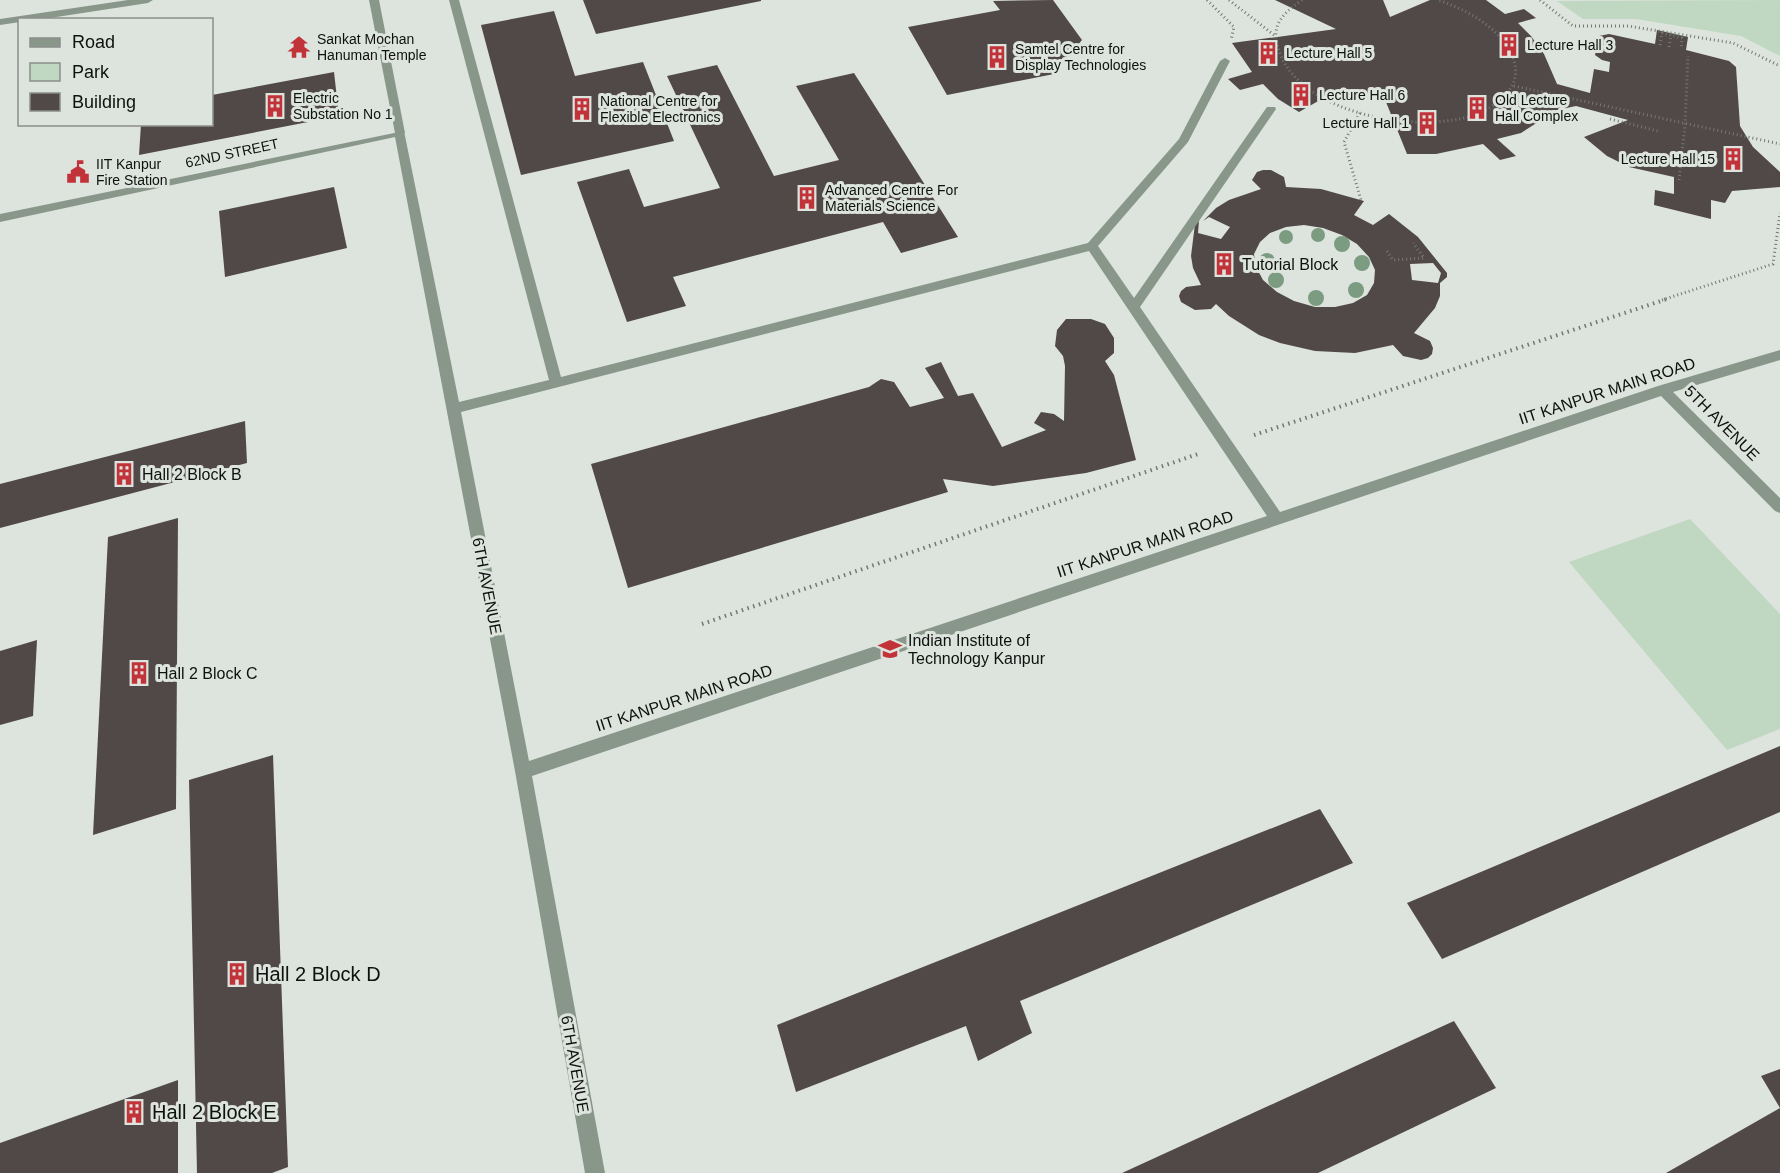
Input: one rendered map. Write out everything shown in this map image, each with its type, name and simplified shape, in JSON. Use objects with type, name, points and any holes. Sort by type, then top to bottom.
[{"type":"street","points":[[27,18],[148,0]]},
{"type":"street","name":"6TH AVENUE","points":[[374,0],[523,771],[595,1173]]},
{"type":"street","points":[[454,0],[556,383]]},
{"type":"street","points":[[0,22],[18,19]]},
{"type":"street","points":[[453,409],[1092,246],[1184,140],[1225,61]]},
{"type":"street","points":[[1133,308],[1271,109]]},
{"type":"street","name":"62ND STREET","points":[[0,218],[400,133]]},
{"type":"street","points":[[1092,246],[1277,519]]},
{"type":"street","name":"IIT KANPUR MAIN ROAD","points":[[523,771],[1663,390],[1780,355]]},
{"type":"street","name":"5TH AVENUE","points":[[1663,390],[1780,507]]},
{"type":"path","points":[[1207,0],[1234,27],[1225,61]]},
{"type":"path","points":[[1229,0],[1274,35]]},
{"type":"path","points":[[1302,0],[1283,15],[1274,35],[1277,52],[1287,70],[1305,87],[1330,102],[1360,113],[1399,122],[1438,123],[1473,117],[1499,104],[1514,86],[1516,64],[1503,40],[1479,19],[1438,0]]},
{"type":"path","points":[[1540,0],[1573,26],[1629,26],[1733,43],[1780,66]]},
{"type":"path","points":[[1546,5],[1548,0]]},
{"type":"path","points":[[1660,45],[1662,33],[1682,38],[1681,49]]},
{"type":"path","points":[[1669,47],[1671,35]]},
{"type":"path","points":[[1679,180],[1685,125],[1688,56]]},
{"type":"path","points":[[1514,86],[1780,144]]},
{"type":"path","points":[[1360,113],[1344,142],[1361,200]]},
{"type":"path","points":[[1610,119],[1658,131]]},
{"type":"path","points":[[702,624],[1226,444],[1773,264],[1780,213]]},
{"type":"path","points":[[1387,251],[1393,260],[1424,258],[1413,243]]},
{"type":"green space","points":[[1780,0],[1780,56],[1741,36],[1636,19],[1583,19],[1557,1]]},
{"type":"green space","points":[[1690,519],[1780,614],[1780,729],[1727,750],[1569,562]]},
{"type":"building","points":[[583,0],[761,0],[761,1],[596,34]]},
{"type":"building","name":"Samtel Centre for Display Technologies","points":[[1053,0],[1082,40],[1054,74],[947,95],[908,27],[1000,10],[993,1]]},
{"type":"building","name":"Old Lecture Hall Complex","points":[[1275,0],[1383,0],[1390,17],[1430,0],[1486,0],[1505,14],[1524,9],[1536,18],[1518,23],[1544,54],[1557,84],[1590,93],[1594,69],[1609,72],[1610,62],[1595,55],[1599,36],[1609,34],[1655,44],[1657,30],[1688,37],[1686,50],[1729,61],[1736,67],[1740,126],[1753,147],[1780,172],[1780,187],[1732,191],[1725,203],[1711,200],[1711,219],[1654,205],[1655,190],[1674,194],[1674,177],[1629,167],[1607,156],[1584,137],[1628,120],[1576,106],[1557,110],[1521,133],[1497,139],[1516,156],[1500,160],[1483,144],[1436,154],[1407,154],[1386,102],[1334,92],[1299,112],[1278,99],[1263,84],[1240,90],[1228,79],[1252,72],[1232,43],[1336,29]]},
{"type":"building","name":"National Centre for Flexible Electronics","points":[[554,11],[575,76],[643,62],[674,141],[521,175],[481,25]]},
{"type":"building","name":"Advanced Centre For Materials Science","points":[[717,65],[774,176],[839,160],[796,86],[854,73],[958,237],[901,253],[883,222],[673,277],[686,306],[627,322],[577,182],[629,169],[644,207],[720,188],[667,76]]},
{"type":"building","name":"Electric Substation No 1","points":[[334,72],[339,116],[139,155],[141,126],[213,126],[213,95]]},
{"type":"building","name":"Tutorial Block","points":[[1271,170],[1284,177],[1286,187],[1321,189],[1364,201],[1354,215],[1373,225],[1389,214],[1418,237],[1447,273],[1447,277],[1440,283],[1440,296],[1435,308],[1414,333],[1430,341],[1433,348],[1428,358],[1421,360],[1403,356],[1393,345],[1355,353],[1315,351],[1280,343],[1259,335],[1229,316],[1216,304],[1211,309],[1195,310],[1181,302],[1179,296],[1181,291],[1186,287],[1201,285],[1193,268],[1191,256],[1195,224],[1199,220],[1198,233],[1221,239],[1230,227],[1209,217],[1203,221],[1216,208],[1229,200],[1261,189],[1252,180],[1257,172]],"holes":[[[1304,225],[1323,228],[1342,235],[1357,244],[1369,257],[1375,270],[1374,283],[1367,295],[1353,303],[1335,307],[1315,307],[1294,301],[1277,292],[1263,280],[1256,267],[1254,254],[1260,242],[1270,233],[1286,227]],[[1433,263],[1441,273],[1438,283],[1412,280],[1410,264]]]},
{"type":"building","points":[[334,187],[347,248],[225,277],[219,211]]},
{"type":"building","points":[[1066,319],[1091,319],[1105,324],[1114,338],[1114,353],[1105,361],[1114,375],[1136,460],[1086,473],[993,486],[943,479],[948,492],[628,588],[591,464],[869,387],[881,379],[894,382],[910,407],[944,398],[925,368],[941,362],[958,396],[973,393],[1002,447],[1046,430],[1034,423],[1041,412],[1054,414],[1064,421],[1065,366],[1063,356],[1055,346],[1057,330]]},
{"type":"building","name":"Hall 2 Block B","points":[[245,421],[247,463],[0,528],[0,484]]},
{"type":"building","name":"Hall 2 Block C","points":[[178,518],[176,809],[93,835],[108,537]]},
{"type":"building","points":[[37,640],[33,716],[0,725],[0,651]]},
{"type":"building","points":[[1780,746],[1780,812],[1442,959],[1407,903]]},
{"type":"building","name":"Hall 2 Block D","points":[[273,755],[288,1167],[272,1173],[197,1173],[189,780]]},
{"type":"building","points":[[1320,809],[1353,863],[1020,1001],[1032,1033],[978,1061],[966,1026],[796,1092],[777,1025]]},
{"type":"building","points":[[1454,1021],[1496,1088],[1318,1173],[1122,1173]]},
{"type":"building","points":[[1780,1069],[1780,1108],[1761,1076]]},
{"type":"building","name":"Hall 2 Block E","points":[[178,1080],[178,1173],[0,1173],[0,1143]]},
{"type":"building","points":[[1780,1108],[1780,1173],[1666,1173]]},
{"type":"place","name":"Lecture Hall 3","points":[[1509,45]]},
{"type":"place","name":"Sankat Mochan Hanuman Temple","points":[[299,47]]},
{"type":"place","name":"Lecture Hall 5","points":[[1268,53]]},
{"type":"place","name":"Samtel Centre for Display Technologies","points":[[997,57]]},
{"type":"place","name":"Lecture Hall 6","points":[[1301,95]]},
{"type":"place","name":"Electric Substation No 1","points":[[275,106]]},
{"type":"place","name":"Old Lecture Hall Complex","points":[[1477,108]]},
{"type":"place","name":"National Centre for Flexible Electronics","points":[[582,109]]},
{"type":"place","name":"Lecture Hall 1","points":[[1427,123]]},
{"type":"place","name":"Lecture Hall 15","points":[[1733,159]]},
{"type":"place","name":"IIT Kanpur Fire Station","points":[[78,172]]},
{"type":"place","name":"Advanced Centre For Materials Science","points":[[807,198]]},
{"type":"place","name":"Tutorial Block","points":[[1224,264]]},
{"type":"place","name":"Hall 2 Block B","points":[[124,474]]},
{"type":"place","name":"Indian Institute of Technology Kanpur","points":[[890,649]]},
{"type":"place","name":"Hall 2 Block C","points":[[139,673]]},
{"type":"place","name":"Hall 2 Block D","points":[[237,974]]},
{"type":"place","name":"Hall 2 Block E","points":[[134,1112]]}]
